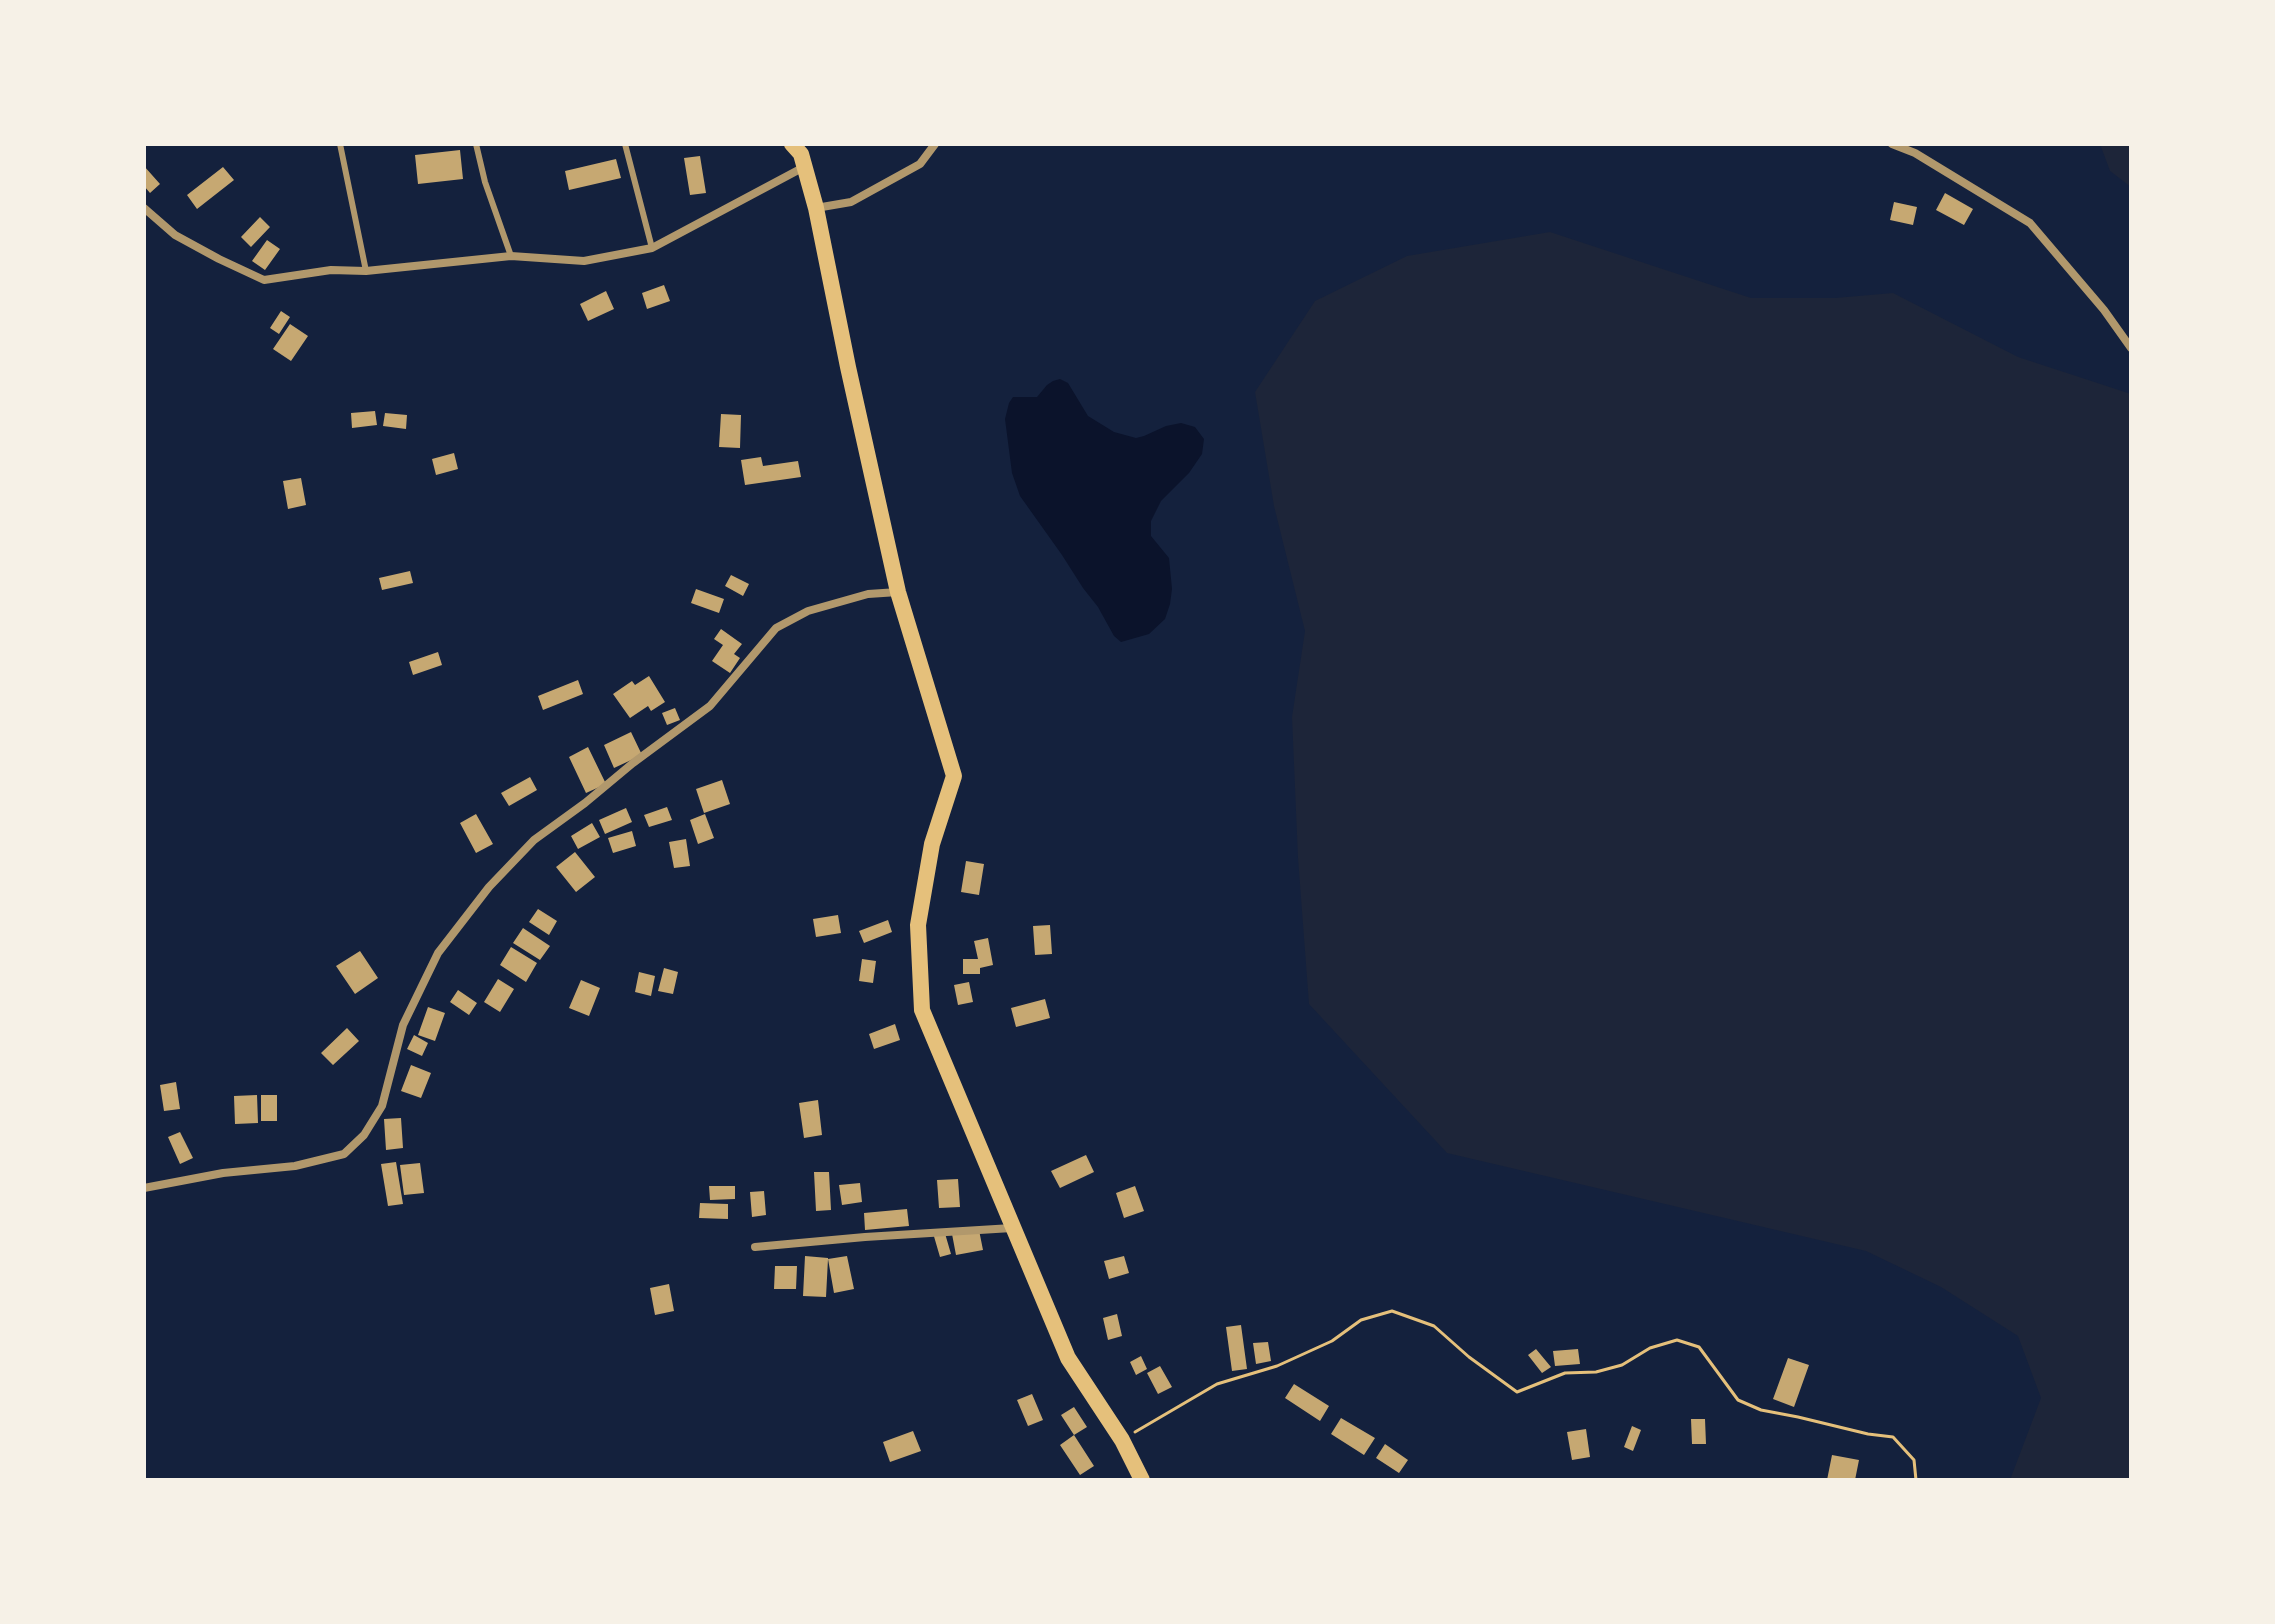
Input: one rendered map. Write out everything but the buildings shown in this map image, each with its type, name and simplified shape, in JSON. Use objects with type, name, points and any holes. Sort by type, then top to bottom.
[{"type":"main road","points":[[800,152],[816,208],[898,592],[954,776],[932,844],[918,925],[922,1010],[1068,1358],[1122,1440],[1142,1480]]},
{"type":"street","points":[[816,208],[851,202],[920,164],[935,144]]},
{"type":"street","points":[[1892,144],[1915,153],[2030,223],[2104,310],[2131,348]]},
{"type":"street","points":[[144,208],[175,235],[264,280],[331,270],[366,271],[511,256],[584,261],[652,248],[800,152]]},
{"type":"street","points":[[144,1188],[223,1173],[295,1166],[344,1154],[364,1135],[382,1106],[403,1025],[438,953],[489,887],[534,840],[710,706],[776,628],[808,611],[868,594],[898,592]]},
{"type":"street","points":[[755,1247],[1012,1228]]},
{"type":"lane","points":[[340,144],[366,271]]},
{"type":"lane","points":[[476,144],[485,182],[511,256]]},
{"type":"lane","points":[[625,144],[652,248]]},
{"type":"path","points":[[1122,1440],[1217,1384],[1277,1366],[1332,1341],[1361,1320],[1392,1311],[1434,1326],[1469,1357],[1517,1392],[1565,1373],[1596,1372],[1622,1365],[1650,1348],[1677,1340],[1699,1347],[1738,1400],[1761,1410],[1893,1437],[1914,1460],[1916,1480]]},
{"type":"shaded area","points":[[2100,144],[2131,144],[2131,187],[2110,171]]},
{"type":"shaded area","points":[[1550,232],[1751,298],[1835,298],[1893,293],[2018,357],[2131,394],[2131,1480],[2010,1480],[2041,1398],[2018,1336],[1941,1287],[1866,1251],[1447,1153],[1309,1004],[1292,717],[1305,631],[1274,506],[1255,392],[1315,301],[1407,256]]},
{"type":"shaded area","points":[[1060,379],[1068,383],[1088,416],[1114,432],[1136,438],[1181,423],[1195,427],[1204,439],[1202,454],[1189,473],[1161,501],[1151,521],[1151,536],[1169,558],[1172,589],[1165,619],[1149,634],[1121,642],[1114,636],[1098,607],[1020,496],[1012,473],[1005,419],[1009,403],[1013,397],[1037,397],[1047,385]]}]
